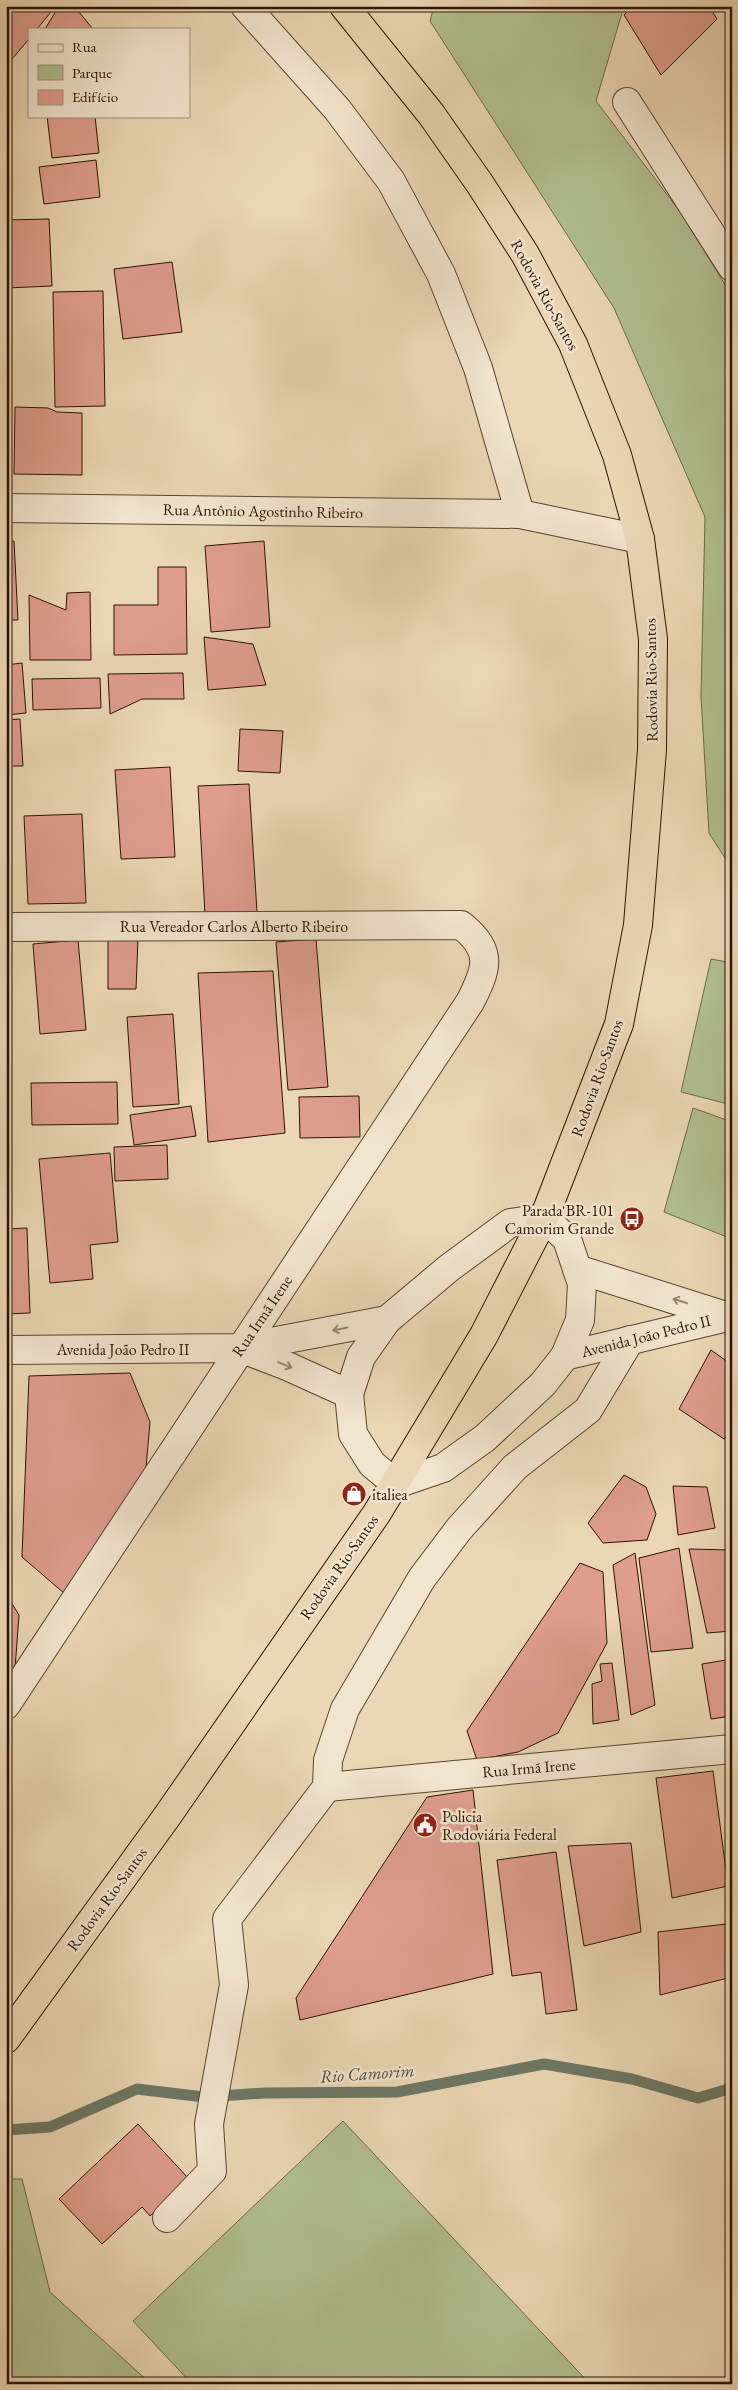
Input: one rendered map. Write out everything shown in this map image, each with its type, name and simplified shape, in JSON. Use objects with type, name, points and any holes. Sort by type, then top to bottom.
[{"type":"highway","name":"Rodovia Rio-Santos","points":[[6,2038],[168,1815],[396,1484],[484,1335],[544,1218],[619,1024],[638,925],[652,759],[653,639],[640,539],[617,455],[573,344],[524,254],[480,184],[431,114],[344,6]]},
{"type":"street","points":[[245,6],[337,109],[391,181],[441,274],[474,360],[520,514]]},
{"type":"street","points":[[627,102],[732,267]]},
{"type":"street","name":"Rua Antônio Agostinho Ribeiro","points":[[6,508],[520,514],[640,539]]},
{"type":"street","name":"Rua Vereador Carlos Alberto Ribeiro","points":[[6,927],[461,925]]},
{"type":"street","name":"Rua Irmã Irene","points":[[6,1705],[470,1002],[484,975],[484,954],[476,937],[461,925]]},
{"type":"street","points":[[544,1218],[567,1239],[577,1269],[582,1284],[580,1320],[565,1356],[543,1384],[485,1438],[443,1468],[396,1484],[372,1464],[354,1434],[349,1394],[360,1357],[387,1320],[450,1268],[510,1223],[544,1218]]},
{"type":"street","name":"Avenida João Pedro II","points":[[577,1269],[730,1312]]},
{"type":"street","name":"Avenida João Pedro II","points":[[565,1356],[730,1312]]},
{"type":"street","name":"Avenida João Pedro II","points":[[6,1350],[240,1348],[387,1320]]},
{"type":"street","points":[[167,2218],[212,2172],[210,2121],[234,1985],[227,1919],[327,1787],[328,1760],[345,1709],[422,1578],[459,1529],[515,1467],[588,1410],[630,1340]]},
{"type":"street","name":"Avenida João Pedro II","points":[[240,1348],[287,1366],[349,1394]]},
{"type":"street","name":"Rua Irmã Irene","points":[[327,1787],[732,1749]]},
{"type":"green space","points":[[434,6],[624,6],[596,101],[681,213],[732,296],[732,869],[709,833],[701,697],[705,517],[614,308],[430,21]]},
{"type":"green space","points":[[711,959],[732,963],[732,1105],[681,1092]]},
{"type":"green space","points":[[693,1108],[732,1122],[732,1239],[664,1212]]},
{"type":"green space","points":[[343,2121],[590,2384],[192,2384],[133,2321]]},
{"type":"green space","points":[[6,2179],[22,2179],[50,2292],[151,2384],[6,2384]]},
{"type":"building","points":[[6,6],[44,6],[51,12],[38,28],[28,28],[28,40],[7,65]]},
{"type":"building","points":[[59,6],[74,6],[92,28],[46,28]]},
{"type":"building","points":[[633,6],[709,6],[717,19],[661,75],[624,15]]},
{"type":"building","points":[[47,118],[95,118],[99,153],[52,158]]},
{"type":"building","points":[[96,160],[100,197],[44,204],[39,167]]},
{"type":"building","points":[[49,219],[52,286],[6,288],[6,220]]},
{"type":"building","points":[[172,262],[182,332],[123,339],[114,269]]},
{"type":"building","points":[[103,291],[105,406],[55,407],[53,292]]},
{"type":"building","points":[[15,407],[48,408],[57,412],[82,413],[82,475],[14,474]]},
{"type":"building","points":[[14,541],[18,620],[6,620],[6,542]]},
{"type":"building","points":[[264,541],[270,627],[211,632],[205,546]]},
{"type":"building","points":[[158,567],[186,567],[187,654],[114,655],[114,605],[158,605]]},
{"type":"building","points":[[90,592],[91,660],[30,660],[29,595],[66,610],[67,593]]},
{"type":"building","points":[[204,637],[253,644],[266,685],[208,690]]},
{"type":"building","points":[[22,663],[26,713],[6,715],[6,665]]},
{"type":"building","points":[[183,673],[184,699],[142,699],[110,714],[108,674]]},
{"type":"building","points":[[100,678],[101,708],[33,710],[32,679]]},
{"type":"building","points":[[20,719],[23,766],[6,766],[6,720]]},
{"type":"building","points":[[240,729],[283,731],[280,773],[238,771]]},
{"type":"building","points":[[170,767],[175,857],[121,859],[115,770]]},
{"type":"building","points":[[249,784],[257,912],[205,915],[198,786]]},
{"type":"building","points":[[82,814],[86,903],[28,904],[24,816]]},
{"type":"building","points":[[108,938],[138,938],[136,989],[108,989]]},
{"type":"building","points":[[316,939],[328,1087],[288,1090],[276,942]]},
{"type":"building","points":[[78,940],[86,1030],[40,1034],[33,944]]},
{"type":"building","points":[[273,971],[285,1133],[208,1142],[198,973]]},
{"type":"building","points":[[173,1014],[179,1104],[133,1107],[127,1017]]},
{"type":"building","points":[[117,1082],[118,1124],[32,1125],[31,1083]]},
{"type":"building","points":[[359,1096],[360,1137],[300,1138],[299,1097]]},
{"type":"building","points":[[191,1106],[196,1136],[134,1145],[130,1115]]},
{"type":"building","points":[[167,1145],[168,1179],[115,1181],[114,1147]]},
{"type":"building","points":[[110,1153],[118,1242],[90,1245],[93,1279],[50,1283],[39,1159]]},
{"type":"building","points":[[27,1228],[30,1313],[6,1314],[6,1229]]},
{"type":"building","points":[[711,1350],[732,1365],[727,1386],[732,1390],[732,1430],[724,1439],[679,1409]]},
{"type":"building","points":[[130,1373],[150,1422],[145,1479],[65,1594],[22,1557],[29,1376]]},
{"type":"building","points":[[624,1475],[646,1487],[656,1514],[647,1540],[603,1543],[588,1523]]},
{"type":"building","points":[[673,1486],[707,1487],[715,1528],[678,1535]]},
{"type":"building","points":[[679,1548],[693,1648],[651,1652],[639,1558]]},
{"type":"building","points":[[689,1549],[732,1550],[732,1631],[707,1633]]},
{"type":"building","points":[[635,1553],[655,1705],[631,1715],[613,1565]]},
{"type":"building","points":[[580,1563],[603,1572],[607,1643],[558,1733],[518,1752],[477,1760],[467,1731]]},
{"type":"building","points":[[6,1594],[19,1615],[13,1696],[6,1697]]},
{"type":"building","points":[[732,1659],[732,1716],[711,1719],[702,1664]]},
{"type":"building","points":[[612,1663],[619,1720],[593,1724],[592,1684],[602,1681],[600,1664]]},
{"type":"building","points":[[713,1771],[728,1886],[672,1898],[656,1778]]},
{"type":"building","points":[[473,1790],[493,1974],[300,2020],[296,1998],[427,1797]]},
{"type":"building","points":[[631,1843],[641,1932],[584,1946],[568,1846]]},
{"type":"building","points":[[556,1852],[577,2010],[546,2014],[541,1972],[512,1976],[497,1860]]},
{"type":"building","points":[[726,1924],[732,1943],[732,1977],[660,1995],[658,1932]]},
{"type":"building","points":[[138,2124],[189,2179],[150,2216],[142,2207],[102,2244],[59,2199]]},
{"type":"waterway","name":"Rio Camorim","points":[[6,2130],[50,2127],[137,2089],[204,2097],[265,2093],[397,2092],[544,2064],[632,2079],[698,2098],[732,2088]]},
{"type":"place","name":"Parada BR-101 Camorim Grande","points":[[632,1219]]},
{"type":"place","name":"italiea","points":[[354,1494]]},
{"type":"place","name":"Policia Rodoviária Federal","points":[[425,1825]]}]
